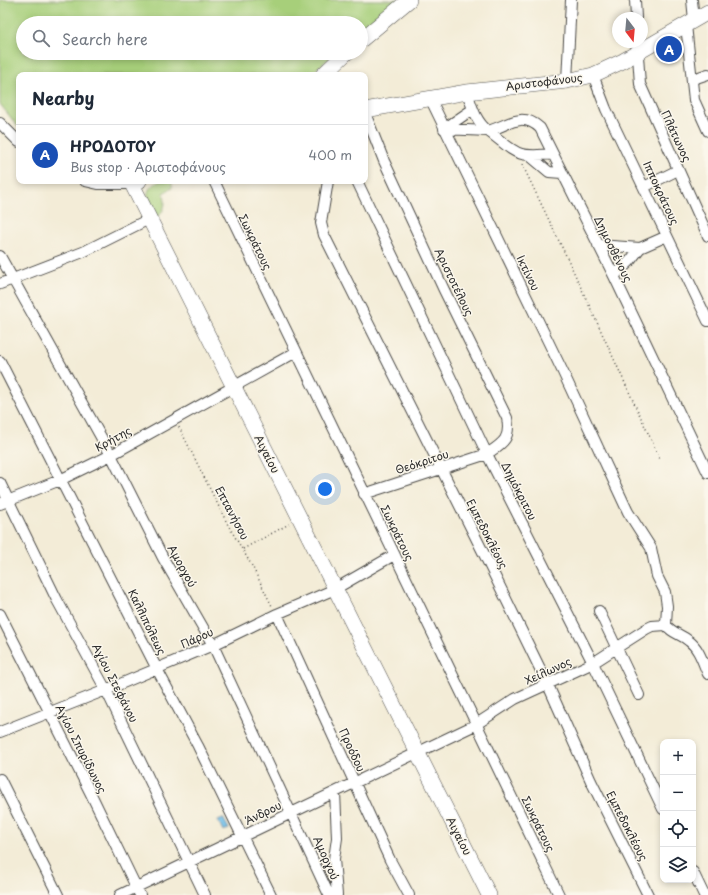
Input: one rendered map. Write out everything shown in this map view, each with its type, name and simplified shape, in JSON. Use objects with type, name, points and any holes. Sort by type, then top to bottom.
[{"type":"main road","points":[[368,34],[409,0]]},
{"type":"main road","name":"Αριστοφάνους","points":[[648,43],[708,12]]},
{"type":"main road","name":"Αριστοφάνους","points":[[368,109],[467,92],[567,81],[593,75],[637,48]]},
{"type":"main road","points":[[326,72],[339,60]]},
{"type":"main road","name":"Αιγαίου","points":[[136,184],[149,219],[489,895]]},
{"type":"street","points":[[567,81],[571,0]]},
{"type":"street","points":[[635,0],[636,12]]},
{"type":"street","points":[[692,0],[690,22],[694,100],[708,131]]},
{"type":"street","name":"Πλάτωνος","points":[[637,48],[640,84],[708,236]]},
{"type":"street","points":[[693,79],[708,74]]},
{"type":"street","name":"Ιπποκράτους","points":[[593,75],[606,109],[708,321]]},
{"type":"street","points":[[467,92],[481,125],[512,151],[530,156],[553,154]]},
{"type":"street","name":"Ικτίνου","points":[[430,98],[628,512],[651,548],[658,576],[665,592],[667,606],[666,625]]},
{"type":"street","points":[[444,129],[473,109]]},
{"type":"street","name":"Δημοσθένους","points":[[488,131],[510,122],[527,119],[540,128],[614,276],[708,473]]},
{"type":"street","name":"Αριστοτέλους","points":[[368,121],[384,161],[434,268],[507,418],[508,435],[503,444],[487,454]]},
{"type":"street","points":[[0,123],[16,139]]},
{"type":"street","points":[[444,129],[488,131]]},
{"type":"street","points":[[530,156],[549,172],[562,173]]},
{"type":"street","points":[[644,186],[678,170]]},
{"type":"street","name":"Σωκράτους","points":[[215,184],[475,725],[559,895]]},
{"type":"street","name":"Εμπεδοκλέους","points":[[328,184],[321,223],[324,235],[548,685],[591,781],[648,895]]},
{"type":"street","name":"Δημόκριτου","points":[[358,184],[487,454],[593,663],[660,803]]},
{"type":"street","points":[[0,284],[83,252],[149,219]]},
{"type":"street","points":[[598,245],[640,248],[667,236]]},
{"type":"street","points":[[614,276],[630,261],[640,248]]},
{"type":"street","name":"Αμοργού","points":[[0,256],[111,455],[163,558],[213,645],[329,895]]},
{"type":"street","name":"Κρήτης","points":[[0,504],[60,480],[111,455],[296,352]]},
{"type":"street","name":"Καλλιπόλεως","points":[[0,361],[60,480],[112,577],[157,669],[243,836],[271,895]]},
{"type":"street","name":"Θεόκριτου","points":[[364,494],[440,468],[487,454]]},
{"type":"street","name":"Αγίου Στεφάνου","points":[[0,483],[10,500],[57,600],[106,690],[205,895]]},
{"type":"street","name":"Πάρου","points":[[0,732],[213,645],[277,614],[335,589],[394,555]]},
{"type":"street","points":[[599,611],[639,695]]},
{"type":"street","name":"Αγίου Σπυρίδωνος","points":[[0,614],[138,891]]},
{"type":"street","name":"Προόδου","points":[[277,614],[390,860],[409,895]]},
{"type":"street","points":[[666,625],[673,633],[687,639],[697,650],[708,674]]},
{"type":"street","name":"Χείλωνος","points":[[418,753],[475,725],[502,706],[593,663],[646,629],[652,626],[666,625]]},
{"type":"street","name":"Άνδρου","points":[[120,895],[138,891],[190,862],[418,753]]},
{"type":"street","points":[[0,779],[58,895]]},
{"type":"street","points":[[335,792],[337,838],[334,859],[337,895]]},
{"type":"street","points":[[696,878],[704,895]]},
{"type":"path","points":[[512,151],[521,162],[531,181],[660,459]]},
{"type":"path","name":"Επτανήσου","points":[[175,418],[228,525],[243,549],[277,614]]},
{"type":"path","points":[[243,549],[299,518]]},
{"type":"green space","points":[[0,0],[399,0],[368,26],[368,16],[16,16],[16,60],[327,60],[313,72],[16,72],[16,124],[0,104]]},
{"type":"green space","points":[[154,184],[172,184],[172,188],[163,193],[165,200],[164,206],[162,212],[157,218],[149,202],[148,192]]},
{"type":"water","points":[[223,818],[229,829],[223,831],[218,820]]},
{"type":"place","name":"ΗΡΟΔΟΤΟΥ","points":[[669,49]]}]
